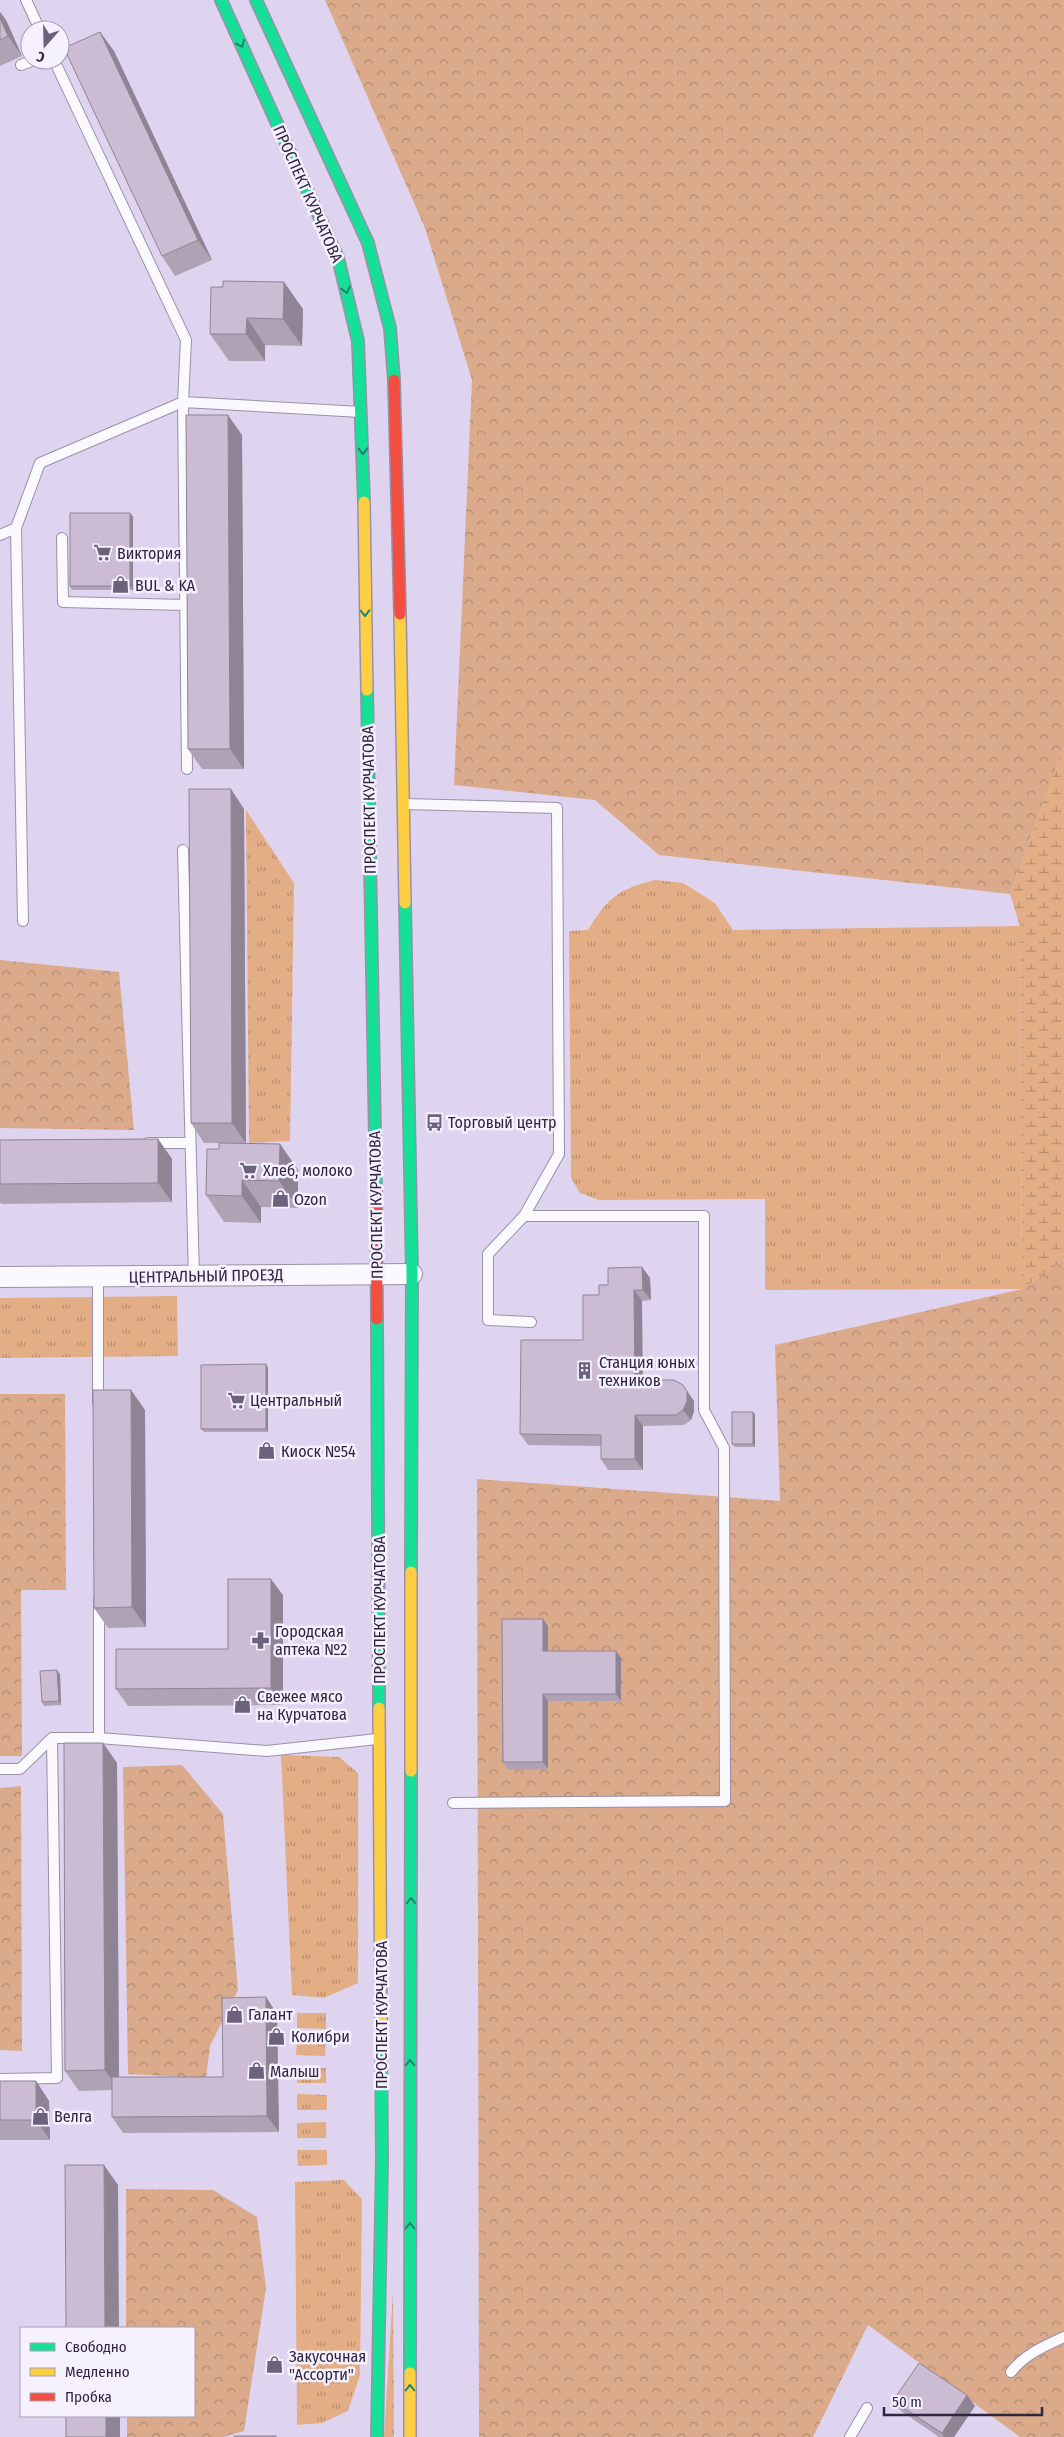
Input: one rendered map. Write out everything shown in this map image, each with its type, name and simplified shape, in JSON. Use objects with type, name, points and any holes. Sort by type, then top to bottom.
[{"type":"main road","name":"ПРОСПЕКТ КУРЧАТОВА","points":[[221,0],[342,256],[358,341],[362,412],[377,1274],[378,1739],[382,2159],[377,2437]]},
{"type":"main road","name":"ПРОСПЕКТ КУРЧАТОВА","points":[[256,0],[364,245],[390,328],[396,409],[412,1274],[410,2437]]},
{"type":"street","name":"ЦЕНТРАЛЬНЫЙ ПРОЕЗД","points":[[0,1277],[412,1274]]},
{"type":"lane","points":[[26,0],[35,20]]},
{"type":"lane","points":[[59,70],[186,340],[183,402],[187,769]]},
{"type":"lane","points":[[23,920],[16,528],[40,463],[183,402],[362,412]]},
{"type":"lane","points":[[0,536],[16,528]]},
{"type":"lane","points":[[62,538],[63,602],[185,605]]},
{"type":"lane","points":[[404,804],[557,808],[559,1154],[524,1216],[488,1254],[488,1320],[531,1322]]},
{"type":"lane","points":[[184,850],[194,1276]]},
{"type":"lane","points":[[133,1144],[190,1143]]},
{"type":"lane","points":[[453,1803],[724,1801],[724,1448],[704,1410],[704,1216],[524,1216]]},
{"type":"lane","points":[[98,1277],[98,1411]]},
{"type":"lane","points":[[98,1587],[99,1738]]},
{"type":"lane","points":[[0,1770],[20,1770],[52,1738],[99,1738],[267,1751],[378,1739]]},
{"type":"lane","points":[[0,2079],[57,2078],[52,1738]]},
{"type":"lane","points":[[1011,2372],[1026,2357],[1064,2337]]},
{"type":"lane","points":[[850,2437],[867,2408]]},
{"type":"green space","points":[[325,0],[1064,0],[1064,746],[1010,894],[659,855],[595,800],[454,785],[472,380],[425,228]]},
{"type":"green space","points":[[1064,746],[1064,1260],[1022,1289],[1020,926],[1010,894]]},
{"type":"green space","points":[[246,810],[294,883],[290,1141],[249,1143]]},
{"type":"green space","points":[[655,880],[683,883],[715,903],[733,930],[1020,926],[1022,1289],[765,1290],[765,1199],[599,1200],[580,1193],[571,1178],[569,931],[588,930],[608,902],[615,896],[642,883]]},
{"type":"green space","points":[[0,960],[119,972],[134,1130],[0,1128]]},
{"type":"green space","points":[[1064,1260],[1064,2437],[1020,2437],[868,2325],[813,2437],[479,2437],[477,1479],[780,1501],[775,1345],[1022,1289]]},
{"type":"green space","points":[[177,1296],[178,1356],[0,1358],[0,1298]]},
{"type":"green space","points":[[0,1394],[65,1394],[66,1590],[21,1590],[22,1756],[0,1756]]},
{"type":"green space","points":[[281,1755],[339,1757],[358,1773],[358,1983],[324,1998],[292,1995]]},
{"type":"green space","points":[[182,1765],[223,1814],[238,1990],[210,2046],[206,2078],[128,2074],[123,1767]]},
{"type":"green space","points":[[21,1786],[22,2051],[0,2050],[0,1788]]},
{"type":"green space","points":[[297,2013],[326,2013],[326,2029],[297,2028]]},
{"type":"green space","points":[[297,2040],[326,2040],[325,2056],[296,2055]]},
{"type":"green space","points":[[297,2067],[326,2068],[326,2083],[297,2083]]},
{"type":"green space","points":[[297,2094],[327,2095],[327,2110],[297,2110]]},
{"type":"green space","points":[[326,2122],[326,2138],[297,2138],[297,2123]]},
{"type":"green space","points":[[297,2150],[327,2150],[327,2165],[298,2166]]},
{"type":"green space","points":[[344,2180],[362,2199],[360,2375],[348,2411],[322,2423],[297,2425],[295,2182]]},
{"type":"green space","points":[[126,2189],[213,2190],[257,2217],[266,2288],[244,2431],[223,2437],[127,2437],[127,2417],[195,2417],[195,2327],[126,2327]]},
{"type":"green space","points":[[393,2291],[394,2437],[384,2437]]},
{"type":"building","points":[[0,18],[8,36],[0,40]]},
{"type":"building","points":[[100,32],[198,240],[162,256],[70,61],[70,45]]},
{"type":"building","points":[[223,281],[284,282],[283,319],[247,318],[246,334],[210,334],[211,287],[223,287]]},
{"type":"building","points":[[186,415],[228,415],[230,749],[188,749]]},
{"type":"building","name":"Виктория","points":[[70,513],[130,513],[130,586],[70,586]]},
{"type":"building","points":[[189,789],[231,789],[232,1123],[191,1123]]},
{"type":"building","points":[[158,1139],[158,1183],[0,1184],[0,1140]]},
{"type":"building","points":[[219,1143],[280,1144],[279,1181],[242,1180],[242,1196],[206,1195],[207,1149],[219,1149]]},
{"type":"building","name":"Станция юных техников","points":[[642,1267],[643,1290],[634,1290],[635,1380],[674,1380],[683,1385],[687,1391],[687,1401],[683,1410],[676,1415],[635,1415],[635,1459],[601,1459],[601,1435],[520,1434],[521,1340],[583,1340],[583,1295],[599,1295],[599,1285],[608,1285],[608,1268]]},
{"type":"building","name":"Центральный","points":[[266,1364],[266,1429],[201,1429],[201,1365]]},
{"type":"building","points":[[93,1390],[131,1390],[132,1607],[94,1608]]},
{"type":"building","points":[[732,1412],[753,1412],[753,1444],[732,1444]]},
{"type":"building","points":[[228,1579],[271,1579],[271,1688],[116,1689],[116,1649],[228,1649]]},
{"type":"building","points":[[502,1619],[543,1619],[543,1651],[616,1651],[616,1694],[543,1694],[543,1762],[503,1762]]},
{"type":"building","points":[[57,1670],[59,1701],[42,1702],[40,1671]]},
{"type":"building","points":[[64,1743],[103,1743],[105,2070],[65,2071]]},
{"type":"building","points":[[266,1997],[267,2116],[112,2117],[112,2077],[223,2077],[222,1998]]},
{"type":"building","points":[[0,2081],[36,2081],[36,2120],[0,2120]]},
{"type":"building","points":[[65,2165],[104,2165],[105,2327],[66,2327]]},
{"type":"building","points":[[919,2363],[967,2395],[942,2433],[893,2401]]},
{"type":"building","points":[[66,2417],[106,2417],[106,2437],[66,2437]]},
{"type":"building","points":[[276,2436],[276,2437],[234,2437]]},
{"type":"traffic: fast","points":[[221,0],[338,258],[358,341],[364,502]]},
{"type":"traffic: fast","points":[[256,0],[368,243],[390,328],[394,380]]},
{"type":"traffic: fast","points":[[367,690],[376,1192]]},
{"type":"traffic: fast","points":[[405,903],[412,1274],[411,1572]]},
{"type":"traffic: fast","points":[[377,1319],[379,1708]]},
{"type":"traffic: fast","points":[[410,2373],[411,1771]]},
{"type":"traffic: fast","points":[[377,2437],[382,2159],[381,2035]]},
{"type":"traffic: slow","points":[[364,502],[367,690]]},
{"type":"traffic: slow","points":[[400,614],[405,903]]},
{"type":"traffic: slow","points":[[411,1572],[411,1771]]},
{"type":"traffic: slow","points":[[379,1708],[381,2035]]},
{"type":"traffic: slow","points":[[410,2373],[410,2437]]},
{"type":"traffic: jam","points":[[394,380],[400,614]]},
{"type":"traffic: jam","points":[[376,1192],[377,1319]]},
{"type":"place","name":"Виктория","points":[[103,553]]},
{"type":"place","name":"BUL & KA","points":[[121,585]]},
{"type":"place","name":"Торговый центр","points":[[434,1122]]},
{"type":"place","name":"Хлеб, молоко","points":[[249,1170]]},
{"type":"place","name":"Ozon","points":[[280,1199]]},
{"type":"place","name":"Станция юных техников","points":[[585,1371]]},
{"type":"place","name":"Центральный","points":[[236,1400]]},
{"type":"place","name":"Киоск №54","points":[[267,1451]]},
{"type":"place","name":"Городская аптека №2","points":[[261,1640]]},
{"type":"place","name":"Свежее мясо на Курчатова","points":[[243,1705]]},
{"type":"place","name":"Галант","points":[[234,2014]]},
{"type":"place","name":"Колибри","points":[[277,2036]]},
{"type":"place","name":"Малыш","points":[[256,2071]]},
{"type":"place","name":"Велга","points":[[40,2116]]},
{"type":"place","name":"Закусочная \"Ассорти\"","points":[[275,2365]]}]
